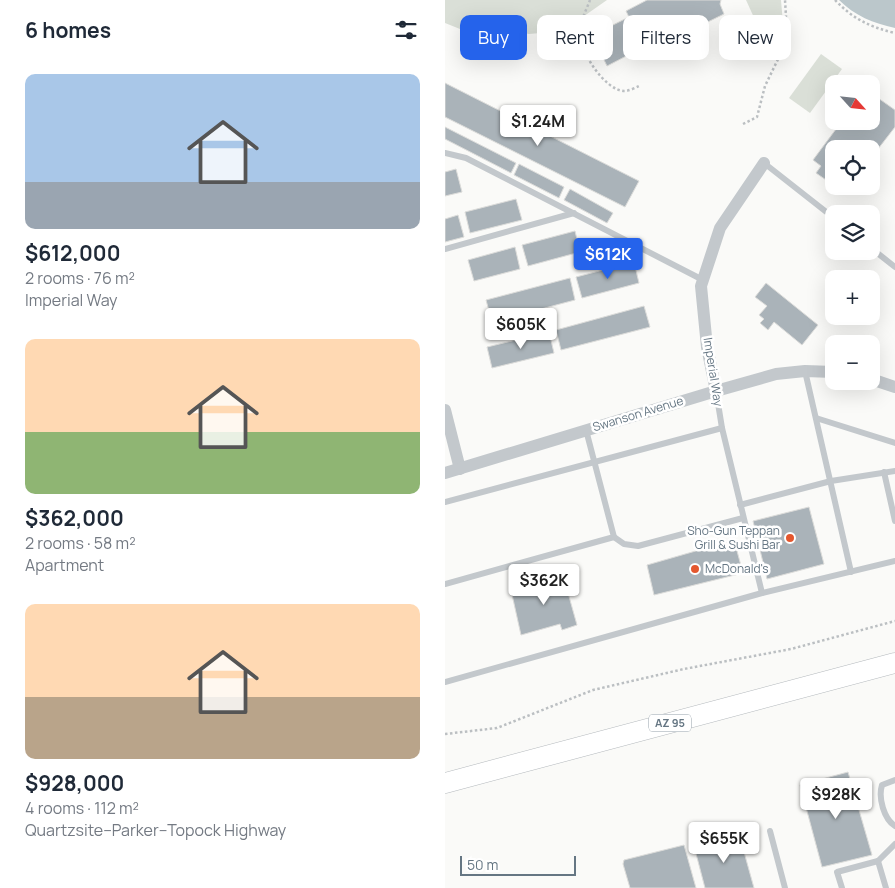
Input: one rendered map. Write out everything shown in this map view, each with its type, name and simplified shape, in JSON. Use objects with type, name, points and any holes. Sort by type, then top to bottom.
[{"type":"highway","name":"AZ 95","points":[[445,783],[895,663]]},
{"type":"street","name":"Imperial Way","points":[[716,391],[707,347],[701,286],[720,228],[765,164]]},
{"type":"street","name":"Swanson Avenue","points":[[445,473],[776,374],[805,371],[825,372]]},
{"type":"street","points":[[880,382],[895,387]]},
{"type":"street","points":[[445,410],[459,469]]},
{"type":"lane","points":[[445,154],[466,158],[703,280]]},
{"type":"lane","points":[[765,164],[825,211]]},
{"type":"lane","points":[[445,249],[574,214]]},
{"type":"lane","points":[[880,255],[895,267]]},
{"type":"lane","points":[[805,371],[851,572]]},
{"type":"lane","name":"Imperial Way","points":[[716,391],[722,428],[762,593]]},
{"type":"lane","points":[[816,418],[895,443]]},
{"type":"lane","points":[[445,502],[722,428]]},
{"type":"lane","points":[[586,430],[614,537],[624,544],[638,546],[743,518]]},
{"type":"lane","points":[[740,505],[831,481],[895,470]]},
{"type":"lane","points":[[884,472],[895,521]]},
{"type":"lane","points":[[445,584],[614,537]]},
{"type":"lane","points":[[445,682],[762,593],[895,561]]},
{"type":"lane","points":[[895,780],[882,786],[880,793],[887,819],[895,826]]},
{"type":"lane","points":[[770,831],[785,888]]},
{"type":"lane","points":[[842,888],[837,872],[878,861],[895,844]]},
{"type":"lane","points":[[878,861],[886,888]]},
{"type":"path","points":[[589,0],[580,28],[579,38],[598,76],[624,91],[639,86]]},
{"type":"path","points":[[743,124],[757,117],[765,86],[782,51],[786,16],[785,0]]},
{"type":"path","points":[[835,0],[847,12],[869,25],[895,33]]},
{"type":"path","points":[[445,734],[497,728],[593,690],[684,669],[791,649],[895,621]]},
{"type":"shaded area","points":[[445,0],[607,0],[586,15],[537,15],[537,33],[527,34],[527,15],[460,15],[460,29],[445,23]]},
{"type":"shaded area","points":[[746,0],[781,0],[782,15],[753,15]]},
{"type":"shaded area","points":[[839,0],[895,0],[895,28],[865,18]]},
{"type":"shaded area","points":[[821,54],[842,69],[838,75],[825,75],[825,92],[810,113],[789,98]]},
{"type":"building","points":[[647,0],[721,0],[720,4],[724,14],[709,21],[709,15],[628,15],[626,11]]},
{"type":"building","points":[[623,20],[623,58],[607,66],[604,60],[613,60],[613,25]]},
{"type":"building","points":[[445,83],[639,181],[625,207],[445,117]]},
{"type":"building","points":[[880,99],[895,110],[895,127],[880,146],[880,140],[828,140],[835,130],[880,130]]},
{"type":"building","points":[[445,127],[516,163],[511,173],[445,139]]},
{"type":"building","points":[[825,144],[825,179],[816,173],[821,166],[813,160]]},
{"type":"building","points":[[519,164],[564,187],[559,198],[514,175]]},
{"type":"building","points":[[456,169],[462,192],[445,196],[445,172]]},
{"type":"building","points":[[570,189],[613,213],[607,223],[564,200]]},
{"type":"building","points":[[516,199],[522,220],[470,233],[465,212]]},
{"type":"building","points":[[458,215],[464,237],[445,242],[445,219]]},
{"type":"building","points":[[575,231],[580,252],[528,266],[522,245]]},
{"type":"building","points":[[515,247],[520,269],[474,281],[468,260]]},
{"type":"building","points":[[634,262],[639,283],[582,298],[576,277]]},
{"type":"building","points":[[570,278],[575,300],[492,322],[486,300]]},
{"type":"building","points":[[766,283],[818,325],[802,345],[774,322],[768,330],[760,323],[764,319],[759,315],[767,306],[755,297]]},
{"type":"building","points":[[644,306],[650,327],[561,350],[556,330]]},
{"type":"building","points":[[549,332],[554,353],[492,368],[487,347]]},
{"type":"building","points":[[809,507],[824,564],[767,579],[753,521]]},
{"type":"building","name":"McDonald's","points":[[734,540],[743,573],[654,595],[647,565]]},
{"type":"building","points":[[563,575],[577,625],[562,630],[560,624],[521,635],[511,590]]},
{"type":"building","points":[[848,772],[872,855],[822,867],[800,785]]},
{"type":"building","points":[[739,834],[754,888],[705,888],[694,846]]},
{"type":"building","points":[[684,845],[696,888],[630,888],[623,864],[624,860]]},
{"type":"place","name":"Sho-Gun Teppan Grill & Sushi Bar","points":[[790,538]]},
{"type":"place","name":"McDonald's","points":[[695,569]]}]
